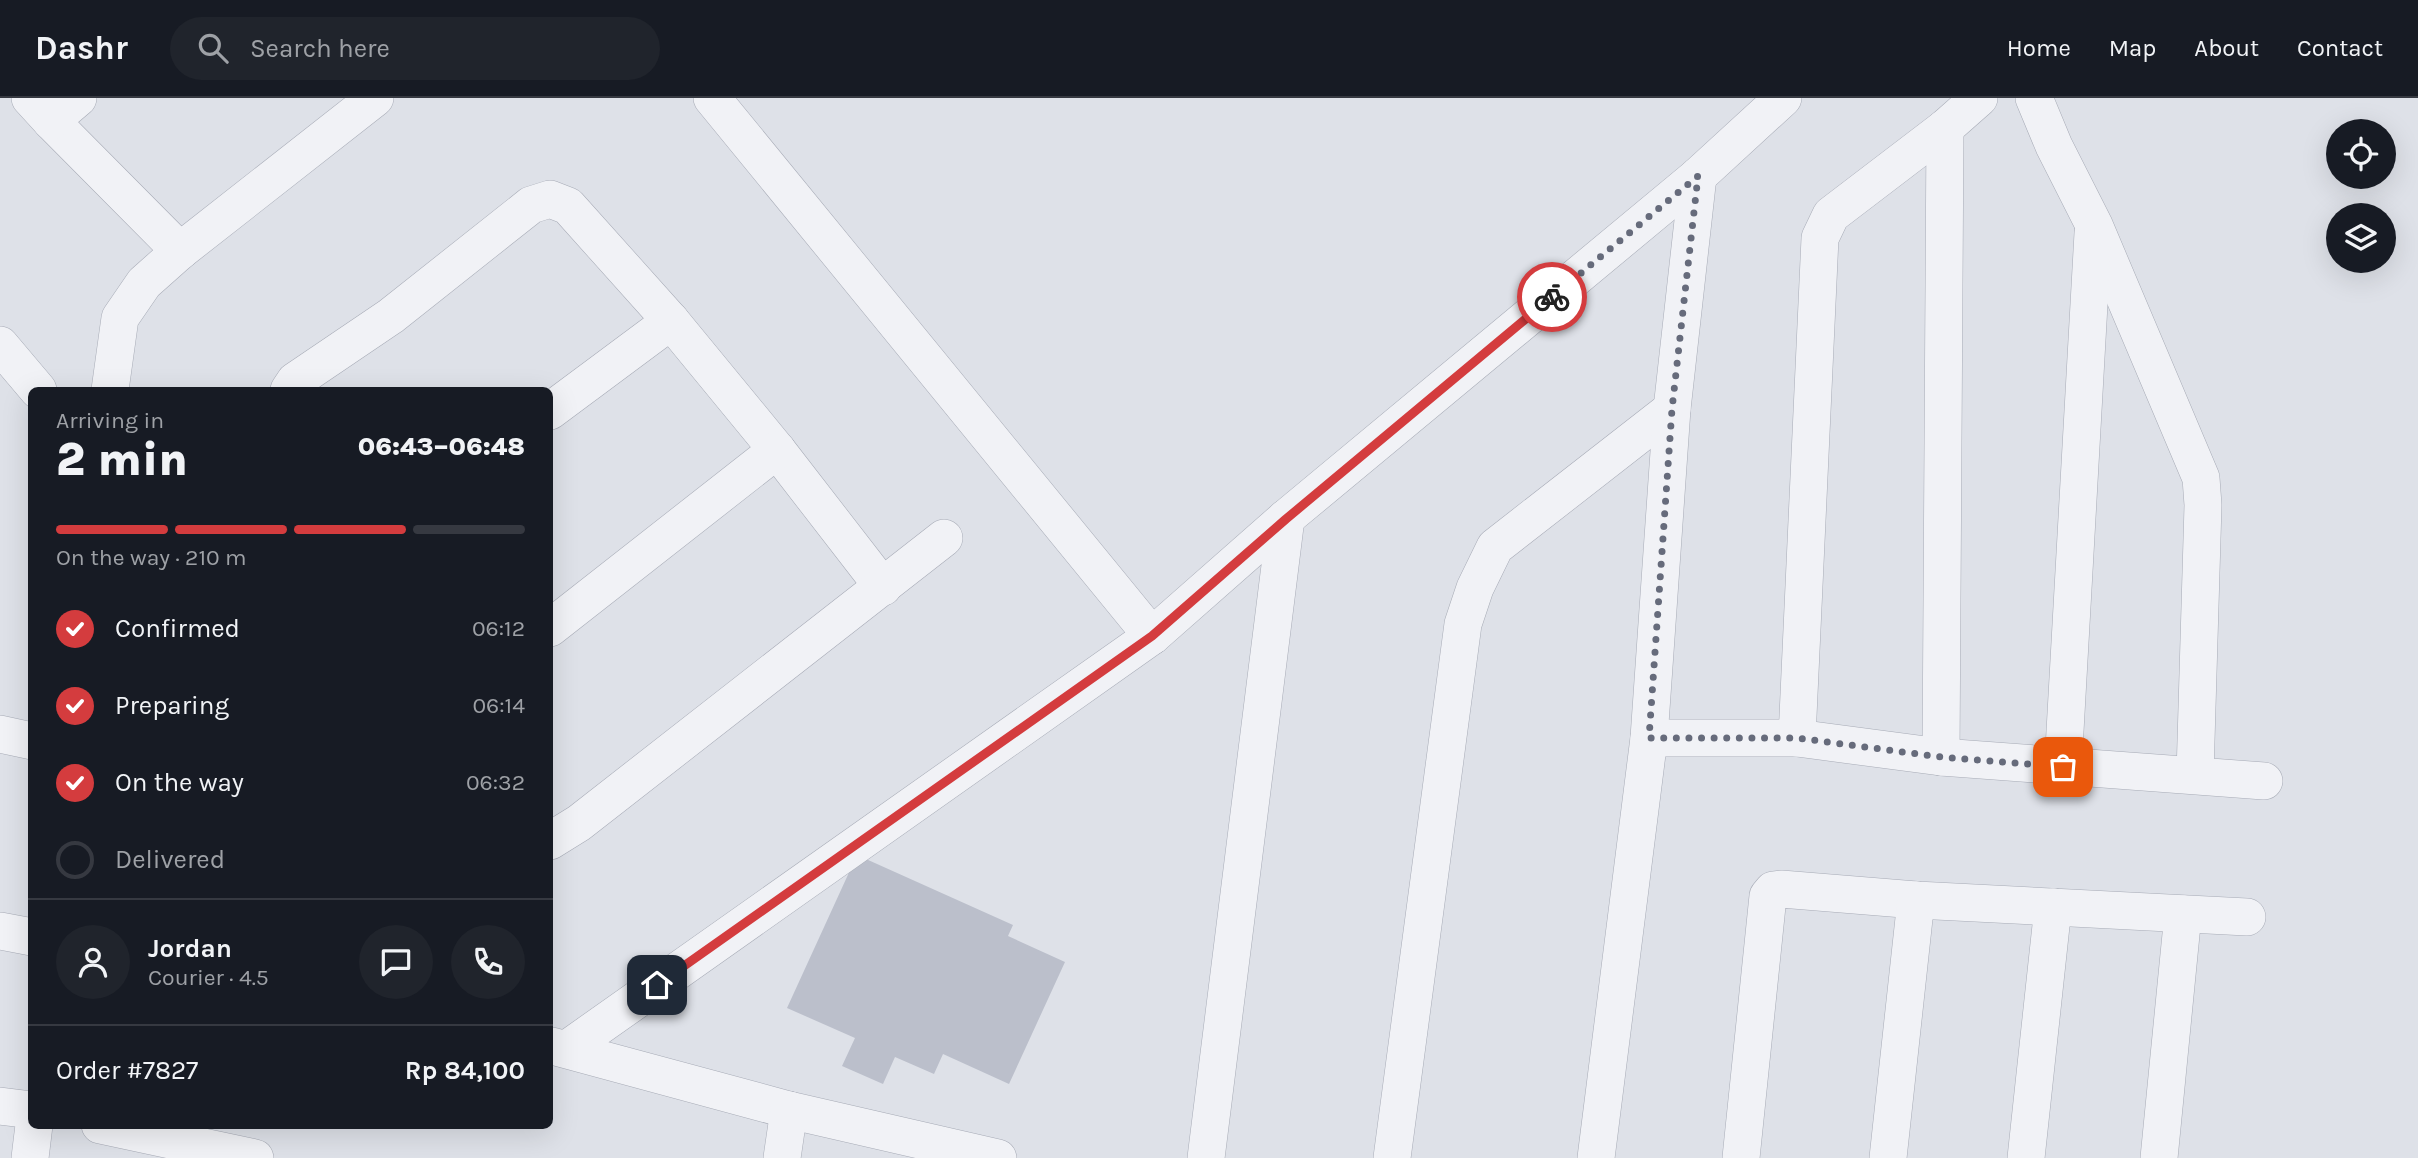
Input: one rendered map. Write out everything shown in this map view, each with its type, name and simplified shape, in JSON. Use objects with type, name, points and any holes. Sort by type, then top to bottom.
[{"type":"street","points":[[79,98],[41,110],[180,251]]},
{"type":"street","points":[[110,387],[120,318],[144,283],[180,251],[375,98]]},
{"type":"street","points":[[712,98],[1152,636]]},
{"type":"street","points":[[558,1047],[1152,636],[1286,519],[1698,176],[1783,98]]},
{"type":"street","points":[[1797,738],[1820,238],[1831,215],[1945,128],[1979,98]]},
{"type":"street","points":[[2034,98],[2054,146],[2094,225],[2200,478],[2203,505],[2195,775]]},
{"type":"street","points":[[1941,757],[1945,128]]},
{"type":"street","points":[[1596,1158],[1649,738],[1672,409],[1698,176]]},
{"type":"street","points":[[291,387],[295,381],[391,316],[531,205],[550,199],[568,206],[671,321],[777,450],[883,587]]},
{"type":"street","points":[[2063,767],[2094,225]]},
{"type":"street","points":[[553,409],[671,321]]},
{"type":"street","points":[[0,345],[35,387]]},
{"type":"street","points":[[1392,1158],[1463,624],[1475,588],[1495,547],[1672,409]]},
{"type":"street","points":[[553,626],[777,450]]},
{"type":"street","points":[[1206,1158],[1286,519]]},
{"type":"street","points":[[553,839],[579,823],[944,538]]},
{"type":"street","points":[[0,734],[28,740]]},
{"type":"street","points":[[1649,738],[1797,738],[1941,757],[2264,782]]},
{"type":"street","points":[[1741,1158],[1769,893],[1781,889],[1916,900],[2247,917]]},
{"type":"street","points":[[1888,1158],[1916,900]]},
{"type":"street","points":[[2026,1158],[2053,907]]},
{"type":"street","points":[[2158,1158],[2183,914]]},
{"type":"street","points":[[0,931],[28,936]]},
{"type":"street","points":[[558,1047],[956,1154],[999,1158]]},
{"type":"street","points":[[0,1106],[28,1110]]},
{"type":"street","points":[[782,1158],[789,1110]]},
{"type":"street","points":[[30,1158],[34,1129]]},
{"type":"street","points":[[114,1129],[201,1153],[255,1158]]},
{"type":"building","points":[[857,855],[1013,925],[1008,936],[1065,962],[1009,1084],[943,1054],[934,1074],[895,1057],[883,1084],[842,1066],[855,1038],[787,1008]]},
{"type":"way so far","points":[[1552,297],[1698,176],[1672,409],[1649,738],[1797,738],[1941,757],[2063,767]]},
{"type":"route","points":[[657,985],[1152,636],[1286,519],[1552,297]]}]
